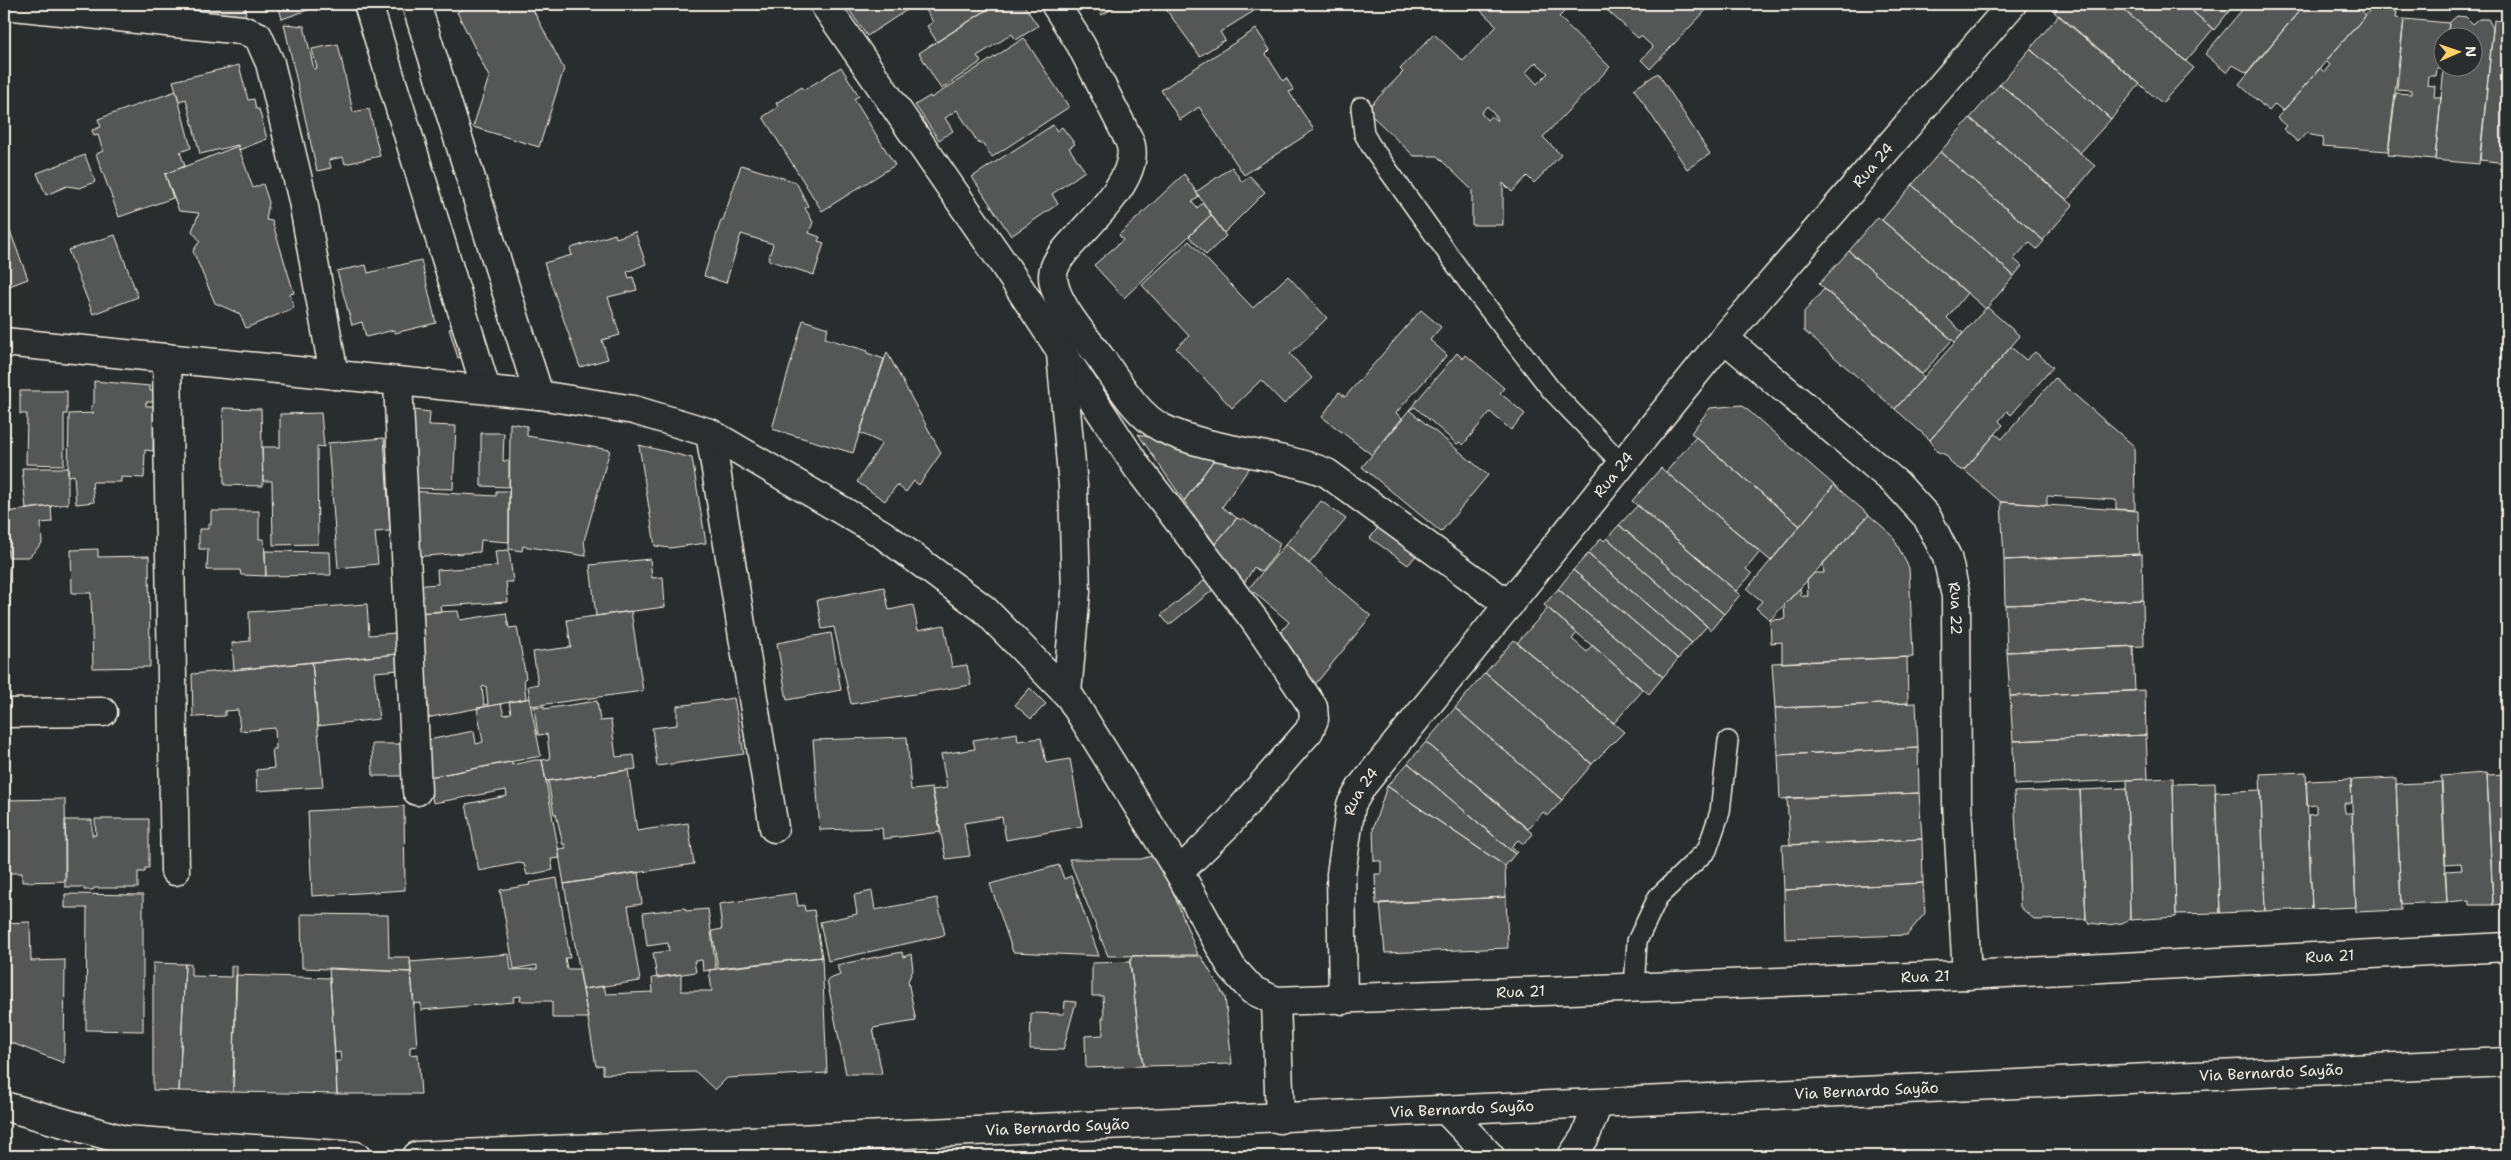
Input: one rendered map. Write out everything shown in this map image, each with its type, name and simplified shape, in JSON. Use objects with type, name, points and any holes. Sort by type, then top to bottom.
[{"type":"street","points":[[368,4],[486,390]]},
{"type":"street","points":[[416,4],[539,395]]},
{"type":"street","points":[[824,4],[1006,266],[1138,466],[1255,621],[1313,707],[1314,719],[1308,731],[1227,825],[1179,872]]},
{"type":"street","points":[[1055,4],[1082,45],[1125,132],[1131,146],[1131,161],[1124,182],[1059,258],[1053,275],[1059,297],[1076,324],[1141,413],[1162,428],[1195,440],[1295,462],[1327,473],[1508,605]]},
{"type":"street","name":"Rua 24","points":[[1343,1000],[1341,874],[1350,804],[1362,786],[1724,338],[2012,4]]},
{"type":"street","points":[[4,5],[242,30],[258,36],[270,63],[302,201],[334,375]]},
{"type":"street","name":"Rua 22","points":[[1724,338],[1898,484],[1927,517],[1947,557],[1956,596],[1957,803],[1967,975]]},
{"type":"street","points":[[4,342],[539,395],[634,410],[710,433],[890,540],[984,609],[1067,693],[1179,872],[1232,968],[1252,990],[1276,1001],[1280,1119]]},
{"type":"street","points":[[1060,350],[1073,486],[1076,592],[1067,693]]},
{"type":"street","points":[[167,358],[175,871]]},
{"type":"street","points":[[398,382],[418,790]]},
{"type":"street","points":[[710,433],[774,828]]},
{"type":"street","points":[[4,713],[104,712]]},
{"type":"street","name":"Rua 21","points":[[1276,1001],[1343,1000],[1967,975],[2507,947]]},
{"type":"street","name":"Via Bernardo Sayão","points":[[417,1156],[1280,1119],[2507,1062]]},
{"type":"street","points":[[1572,1156],[1585,1137],[1598,1104]]},
{"type":"street","points":[[4,1106],[124,1140],[356,1156]]},
{"type":"street","points":[[1446,1110],[1490,1156]]},
{"type":"lane","points":[[1361,107],[1364,134],[1371,146],[1471,286],[1552,391],[1622,464]]},
{"type":"lane","points":[[1634,988],[1637,941],[1658,897],[1707,850],[1720,812],[1728,741]]},
{"type":"building","points":[[167,4],[246,4],[245,20],[164,13]]},
{"type":"building","points":[[278,4],[325,4],[282,19]]},
{"type":"building","points":[[473,4],[530,4],[564,69],[539,147],[473,127],[489,77],[457,12]]},
{"type":"building","points":[[854,4],[916,4],[867,36],[848,8]]},
{"type":"building","points":[[996,4],[937,42],[927,26],[933,22],[923,5]]},
{"type":"building","points":[[996,4],[1023,4],[1038,26],[1016,40],[1012,34],[977,56],[981,62],[941,89],[919,53]]},
{"type":"building","points":[[1095,4],[1120,4],[1102,15]]},
{"type":"building","points":[[1162,4],[1249,4],[1254,11],[1220,32],[1225,40],[1200,56]]},
{"type":"building","points":[[1484,4],[1572,4],[1559,17],[1610,67],[1543,137],[1561,155],[1534,183],[1527,176],[1512,192],[1503,183],[1503,225],[1472,225],[1472,190],[1437,156],[1414,156],[1366,110],[1403,72],[1400,69],[1434,34],[1463,61],[1497,26],[1479,9]],"holes":[[[1536,62],[1548,73],[1537,84],[1526,72]],[[1487,106],[1498,119],[1497,121],[1491,116],[1487,120],[1481,113]]]},
{"type":"building","points":[[1600,4],[1712,4],[1650,69],[1641,60],[1653,47],[1641,36],[1638,38]]},
{"type":"building","points":[[2061,4],[2116,4],[2194,68],[2162,103],[2054,12]]},
{"type":"building","points":[[2116,4],[2184,4],[2213,29],[2186,61]]},
{"type":"building","points":[[2184,4],[2235,4],[2214,30]]},
{"type":"building","points":[[2247,4],[2305,4],[2247,73],[2233,65],[2227,73],[2205,54]]},
{"type":"building","points":[[2305,4],[2354,4],[2366,15],[2283,111],[2275,104],[2269,111],[2239,84]]},
{"type":"building","points":[[2371,9],[2397,12],[2396,18],[2404,19],[2388,151],[2322,146],[2323,137],[2311,135],[2307,132],[2298,142],[2283,129],[2286,126],[2277,118],[2320,68],[2324,72],[2330,65],[2326,61]]},
{"type":"building","points":[[2059,15],[2140,84],[2111,119],[2030,49]]},
{"type":"building","points":[[2457,16],[2466,17],[2473,24],[2479,19],[2488,19],[2493,28],[2479,164],[2435,160],[2443,78],[2484,78],[2484,28],[2448,28],[2449,23]]},
{"type":"building","points":[[2404,19],[2449,23],[2448,28],[2434,28],[2434,76],[2428,76],[2427,85],[2435,86],[2434,97],[2441,97],[2435,159],[2388,155],[2396,93],[2411,94],[2411,90],[2397,89]]},
{"type":"building","points":[[2494,20],[2507,22],[2507,163],[2480,160]]},
{"type":"building","points":[[284,24],[304,26],[314,69],[317,68],[312,49],[338,44],[353,112],[369,109],[380,156],[345,164],[343,157],[329,160],[331,168],[317,171]]},
{"type":"building","points":[[1256,29],[1270,50],[1266,54],[1283,81],[1286,78],[1294,90],[1289,92],[1314,130],[1244,175],[1199,107],[1180,120],[1161,90]]},
{"type":"building","points":[[1024,38],[1069,107],[992,157],[982,142],[979,144],[957,110],[945,118],[953,131],[939,140],[915,105],[930,96],[931,98]]},
{"type":"building","points":[[2030,49],[2111,119],[2080,153],[2000,84]]},
{"type":"building","points":[[239,65],[248,100],[254,99],[256,109],[259,109],[267,139],[239,150],[238,145],[200,154],[186,99],[179,101],[173,81]]},
{"type":"building","points":[[841,67],[859,96],[854,99],[895,165],[822,211],[763,117],[778,107],[776,103],[802,87],[804,90]]},
{"type":"building","points":[[1658,73],[1710,154],[1687,169],[1634,89]]},
{"type":"building","points":[[2000,84],[2095,166],[2067,200],[1970,118]]},
{"type":"building","points":[[176,91],[191,148],[180,152],[185,166],[165,174],[173,198],[119,217],[96,154],[103,151],[98,135],[94,136],[92,130],[101,127],[98,119]]},
{"type":"building","points":[[1970,118],[2073,205],[2043,240],[1940,152]]},
{"type":"building","points":[[1053,125],[1057,131],[1062,127],[1075,144],[1069,148],[1085,171],[1052,194],[1058,204],[1011,236],[972,177]]},
{"type":"building","points":[[238,146],[253,188],[263,184],[269,202],[266,220],[272,221],[294,293],[290,294],[294,308],[246,328],[240,314],[215,303],[193,251],[200,241],[192,231],[199,213],[179,211],[165,174]]},
{"type":"building","points":[[1940,152],[2044,241],[2037,249],[2029,242],[2014,259],[2022,266],[2014,276],[1912,185]]},
{"type":"building","points":[[85,155],[95,182],[80,188],[67,186],[46,195],[37,173]]},
{"type":"building","points":[[741,165],[796,182],[808,206],[805,208],[813,222],[809,233],[820,237],[818,241],[824,243],[814,275],[768,260],[773,244],[741,234],[726,283],[704,276],[721,220],[723,220]]},
{"type":"building","points":[[1232,167],[1242,182],[1250,176],[1265,192],[1224,233],[1196,192]]},
{"type":"building","points":[[1184,174],[1199,196],[1192,202],[1197,208],[1203,203],[1211,215],[1124,298],[1094,265],[1123,240],[1119,235]]},
{"type":"building","points":[[1912,185],[2014,276],[1986,309],[1882,220]]},
{"type":"building","points":[[4,215],[28,279],[4,288]]},
{"type":"building","points":[[1211,215],[1226,236],[1206,255],[1189,236]]},
{"type":"building","points":[[1878,217],[1967,293],[1947,318],[1963,333],[1955,342],[1849,251]]},
{"type":"building","points":[[635,232],[646,264],[627,272],[629,278],[633,277],[637,290],[608,297],[620,335],[602,340],[608,359],[580,367],[544,263],[572,255],[570,249],[574,247],[615,234],[616,238]]},
{"type":"building","points":[[115,235],[138,297],[93,314],[68,250]]},
{"type":"building","points":[[1189,241],[1253,308],[1288,276],[1327,318],[1290,354],[1312,378],[1284,404],[1261,380],[1232,408],[1176,348],[1189,336],[1142,285]]},
{"type":"building","points":[[1849,251],[1952,340],[1922,374],[1819,284]]},
{"type":"building","points":[[421,260],[436,323],[395,333],[394,330],[366,337],[362,322],[352,325],[337,271],[366,265],[368,273]]},
{"type":"building","points":[[1824,289],[1924,377],[1895,409],[1804,331],[1804,312]]},
{"type":"building","points":[[1987,307],[2020,336],[1930,440],[1895,409]]},
{"type":"building","points":[[1421,310],[1441,327],[1430,340],[1447,355],[1396,413],[1403,419],[1372,455],[1322,417],[1339,392],[1345,397]]},
{"type":"building","points":[[803,320],[828,328],[825,338],[868,351],[867,353],[884,359],[853,453],[772,429]]},
{"type":"building","points":[[472,321],[481,350],[458,358],[449,329]]},
{"type":"building","points":[[2011,347],[2026,360],[2035,352],[2053,367],[2011,415],[2007,411],[1999,421],[2003,425],[1964,470],[1961,470],[1953,465],[1946,455],[1936,451],[1930,440]]},
{"type":"building","points":[[887,352],[941,453],[919,485],[914,481],[906,492],[897,485],[885,501],[857,482],[882,443],[860,433]]},
{"type":"building","points":[[1457,353],[1463,359],[1466,355],[1504,388],[1500,393],[1525,414],[1511,430],[1490,412],[1463,445],[1460,442],[1457,444],[1415,407],[1409,410]]},
{"type":"building","points":[[2055,378],[2134,446],[2135,510],[2116,509],[2116,500],[2047,496],[2047,505],[2001,502],[1964,470],[1995,434],[2002,439]]},
{"type":"building","points":[[94,381],[150,386],[150,391],[154,391],[154,402],[146,402],[146,406],[154,406],[153,451],[145,450],[144,478],[121,477],[121,482],[92,482],[94,502],[76,504],[74,475],[68,476],[69,414],[94,413],[91,411],[91,406],[94,403]]},
{"type":"building","points":[[20,391],[67,391],[67,414],[64,414],[64,465],[26,464],[27,414],[20,414]]},
{"type":"building","points":[[1742,405],[1834,485],[1800,526],[1691,433],[1710,408]]},
{"type":"building","points":[[223,408],[261,409],[263,486],[224,485]]},
{"type":"building","points":[[406,409],[430,412],[429,425],[456,426],[453,489],[411,488]]},
{"type":"building","points":[[1409,410],[1488,475],[1441,532],[1362,467]]},
{"type":"building","points":[[321,413],[324,447],[317,446],[318,544],[273,545],[272,481],[263,481],[262,447],[280,447],[280,414]]},
{"type":"building","points":[[510,423],[527,426],[527,436],[610,450],[584,541],[586,556],[523,546],[522,551],[509,549]]},
{"type":"building","points":[[481,433],[504,433],[503,461],[509,461],[509,487],[481,486]]},
{"type":"building","points":[[1138,434],[1216,457],[1184,501]]},
{"type":"building","points":[[1696,437],[1800,526],[1771,561],[1666,472]]},
{"type":"building","points":[[384,438],[390,531],[375,532],[378,564],[338,568],[328,443]]},
{"type":"building","points":[[639,445],[692,458],[706,543],[670,548],[655,546]]},
{"type":"building","points":[[1216,457],[1250,467],[1222,507],[1237,518],[1215,544],[1184,501]]},
{"type":"building","points":[[22,468],[68,468],[68,504],[26,509]]},
{"type":"building","points":[[1661,468],[1760,552],[1746,569],[1752,574],[1736,591],[1632,501]]},
{"type":"building","points":[[1834,485],[1869,515],[1770,620],[1756,608],[1762,601],[1747,589]]},
{"type":"building","points":[[408,491],[496,496],[496,491],[509,491],[509,542],[481,540],[480,552],[411,557]]},
{"type":"building","points":[[1321,501],[1346,519],[1309,564],[1286,544]]},
{"type":"building","points":[[2001,502],[2138,511],[2139,554],[2004,560]]},
{"type":"building","points":[[1638,505],[1740,595],[1724,614],[1619,525]]},
{"type":"building","points":[[51,506],[52,522],[41,523],[42,543],[29,557],[8,557],[6,512]]},
{"type":"building","points":[[211,511],[259,511],[259,539],[264,539],[266,576],[241,575],[240,570],[207,570],[208,549],[199,549],[199,529],[208,529],[208,524],[211,524]]},
{"type":"building","points":[[1869,515],[1892,535],[1909,568],[1913,657],[1782,663],[1782,642],[1771,643],[1770,620],[1785,619],[1784,605],[1800,588],[1801,596],[1808,596],[1807,580],[1814,573],[1824,573],[1823,563]]},
{"type":"building","points":[[1237,518],[1242,520],[1243,518],[1280,543],[1275,555],[1261,572],[1254,567],[1243,585],[1215,544]]},
{"type":"building","points":[[1380,525],[1419,552],[1408,565],[1370,538]]},
{"type":"building","points":[[1619,525],[1724,614],[1711,630],[1607,538]]},
{"type":"building","points":[[1601,538],[1604,541],[1607,538],[1707,626],[1692,643],[1588,554]]},
{"type":"building","points":[[1286,544],[1371,616],[1313,687],[1278,636],[1289,622],[1249,588]]},
{"type":"building","points":[[98,549],[98,557],[149,556],[150,667],[93,668],[91,593],[72,593],[71,550]]},
{"type":"building","points":[[509,550],[513,582],[506,582],[508,602],[440,606],[441,611],[416,613],[413,586],[438,584],[437,570],[497,566],[495,551]]},
{"type":"building","points":[[265,551],[330,552],[331,575],[266,576]]},
{"type":"building","points":[[1588,554],[1692,643],[1678,659],[1573,570]]},
{"type":"building","points":[[2142,554],[2143,600],[2005,605],[2004,560]]},
{"type":"building","points":[[650,559],[652,578],[663,577],[665,607],[596,616],[590,565]]},
{"type":"building","points":[[4,568],[8,568],[10,617],[4,617]]},
{"type":"building","points":[[1573,570],[1678,659],[1663,677],[1558,589]]},
{"type":"building","points":[[1205,580],[1213,590],[1169,625],[1161,615]]},
{"type":"building","points":[[884,587],[889,610],[913,605],[918,630],[944,625],[952,667],[967,665],[971,685],[851,704],[834,627],[822,629],[817,600]]},
{"type":"building","points":[[1558,589],[1663,677],[1649,694],[1544,605]]},
{"type":"building","points":[[2143,600],[2144,646],[2007,652],[2005,605]]},
{"type":"building","points":[[367,604],[369,635],[396,633],[398,654],[234,670],[232,643],[250,641],[249,612]]},
{"type":"building","points":[[1548,608],[1577,633],[1572,639],[1587,652],[1592,645],[1643,690],[1614,723],[1517,643]]},
{"type":"building","points":[[458,611],[460,620],[506,613],[509,628],[517,627],[526,678],[524,679],[526,699],[426,718],[416,613]],"holes":[[[486,686],[488,704],[484,705],[482,687]]]},
{"type":"building","points":[[631,611],[643,691],[531,706],[528,686],[538,684],[533,652],[571,647],[567,620]]},
{"type":"building","points":[[831,633],[841,690],[787,700],[777,643]]},
{"type":"building","points":[[1514,640],[1624,732],[1592,764],[1485,673]]},
{"type":"building","points":[[2133,646],[2135,691],[2010,696],[2007,652]]},
{"type":"building","points":[[398,654],[399,670],[374,672],[379,719],[318,726],[312,662]]},
{"type":"building","points":[[1907,657],[1908,703],[1775,708],[1772,663]]},
{"type":"building","points":[[312,662],[323,787],[257,791],[256,770],[274,768],[272,749],[276,749],[275,728],[240,731],[238,710],[225,711],[225,716],[193,717],[192,674]]},
{"type":"building","points":[[1485,673],[1592,764],[1562,800],[1455,708]]},
{"type":"building","points":[[1030,688],[1046,704],[1031,719],[1015,705]]},
{"type":"building","points":[[2145,690],[2146,735],[2013,741],[2010,696]]},
{"type":"building","points":[[529,698],[541,756],[429,777],[428,740],[474,731],[476,744],[483,742],[477,708],[501,704],[504,715],[511,713],[509,702]]},
{"type":"building","points":[[734,698],[744,754],[657,766],[652,728],[677,725],[677,706]]},
{"type":"building","points":[[597,701],[600,721],[611,720],[616,757],[634,755],[636,769],[546,781],[542,760],[550,759],[547,734],[538,735],[534,707],[544,706],[544,709]]},
{"type":"building","points":[[1916,703],[1918,748],[1778,755],[1775,708]]},
{"type":"building","points":[[1455,708],[1562,800],[1548,816],[1543,812],[1528,829],[1426,742]]},
{"type":"building","points":[[1017,733],[1018,741],[1041,738],[1046,763],[1070,759],[1082,826],[1006,840],[1002,817],[964,823],[970,856],[946,859],[932,790],[947,788],[941,754],[975,749],[973,740]]},
{"type":"building","points":[[2146,735],[2148,779],[2014,785],[2013,741]]},
{"type":"building","points":[[907,737],[911,790],[932,788],[941,832],[883,839],[882,828],[820,830],[813,740]]},
{"type":"building","points":[[1426,742],[1533,834],[1524,844],[1518,840],[1511,847],[1517,852],[1515,854],[1408,763]]},
{"type":"building","points":[[372,744],[403,744],[403,776],[373,776]]},
{"type":"building","points":[[1918,748],[1919,793],[1780,799],[1778,755]]},
{"type":"building","points":[[542,760],[560,858],[551,859],[553,870],[527,875],[524,864],[519,863],[479,871],[466,804],[507,796],[506,790],[433,803],[429,777],[511,762],[512,765]]},
{"type":"building","points":[[1408,763],[1515,854],[1505,866],[1387,786]]},
{"type":"building","points":[[628,770],[637,831],[688,823],[694,864],[564,884],[558,849],[566,848],[565,844],[563,845],[556,814],[554,814],[548,781]]},
{"type":"building","points":[[2306,772],[2312,909],[2265,911],[2260,774]]},
{"type":"building","points":[[2487,773],[2493,905],[2469,905],[2469,900],[2447,902],[2445,871],[2462,870],[2461,863],[2445,864],[2441,776]]},
{"type":"building","points":[[2507,774],[2507,904],[2493,905],[2487,775]]},
{"type":"building","points":[[2173,778],[2176,917],[2130,920],[2127,780]]},
{"type":"building","points":[[2396,778],[2401,910],[2356,912],[2351,780]]},
{"type":"building","points":[[2351,779],[2352,803],[2344,803],[2345,813],[2352,813],[2356,907],[2312,909],[2308,815],[2316,814],[2316,805],[2307,806],[2306,784],[2309,781]]},
{"type":"building","points":[[2442,782],[2447,902],[2401,904],[2396,784]]},
{"type":"building","points":[[2215,783],[2220,913],[2176,914],[2173,784]]},
{"type":"building","points":[[1387,786],[1505,866],[1506,897],[1376,904],[1375,874],[1381,874],[1381,861],[1374,861],[1373,828]]},
{"type":"building","points":[[2127,788],[2130,919],[2122,923],[2107,925],[2089,923],[2086,919],[2080,790]]},
{"type":"building","points":[[2080,790],[2086,919],[2035,920],[2020,907],[2014,792]]},
{"type":"building","points":[[2261,790],[2265,911],[2220,913],[2215,792]]},
{"type":"building","points":[[1919,793],[1922,839],[1790,845],[1787,798]]},
{"type":"building","points":[[65,799],[66,881],[22,882],[22,873],[4,873],[4,800]]},
{"type":"building","points":[[404,806],[405,890],[312,896],[308,811]]},
{"type":"building","points":[[95,819],[149,819],[149,868],[145,868],[145,872],[138,872],[138,888],[94,888],[93,890],[84,890],[84,887],[65,887],[65,820],[92,820],[92,835],[96,835]]},
{"type":"building","points":[[1922,839],[1923,883],[1784,890],[1782,845]]},
{"type":"building","points":[[1158,854],[1198,955],[1108,956],[1069,859],[1141,859]]},
{"type":"building","points":[[1059,865],[1064,879],[1071,876],[1099,956],[1013,952],[990,884]]},
{"type":"building","points":[[638,872],[642,904],[628,906],[640,981],[583,989],[564,884]]},
{"type":"building","points":[[557,878],[570,958],[565,958],[567,969],[579,969],[588,1018],[552,1018],[552,1001],[520,1001],[521,996],[513,997],[514,1002],[421,1010],[421,1003],[414,1004],[410,962],[509,954],[511,970],[537,969],[537,965],[514,969],[500,890]]},
{"type":"building","points":[[1923,883],[1925,913],[1907,935],[1785,939],[1784,890]]},
{"type":"building","points":[[872,891],[875,910],[937,898],[945,935],[828,961],[820,922],[857,914],[854,895]]},
{"type":"building","points":[[796,893],[798,906],[804,905],[805,911],[814,910],[822,957],[718,968],[712,931],[722,929],[719,904]]},
{"type":"building","points":[[65,894],[143,895],[143,1031],[86,1030],[87,908],[65,908]]},
{"type":"building","points":[[1506,897],[1508,948],[1385,953],[1380,903]]},
{"type":"building","points":[[685,908],[686,911],[708,909],[716,969],[703,971],[702,960],[694,961],[696,972],[657,978],[653,953],[669,951],[668,943],[647,946],[643,913]]},
{"type":"building","points":[[301,914],[388,915],[389,957],[410,957],[411,972],[302,968]]},
{"type":"building","points":[[30,922],[31,961],[65,960],[64,1063],[4,1040],[4,923]]},
{"type":"building","points":[[902,952],[903,957],[911,954],[913,970],[908,981],[916,1021],[873,1028],[882,1074],[846,1074],[827,980],[840,975],[837,965]]},
{"type":"building","points":[[1132,956],[1201,956],[1225,997],[1232,1064],[1143,1066],[1130,962]]},
{"type":"building","points":[[822,957],[827,1073],[727,1078],[715,1090],[696,1072],[603,1074],[603,1065],[596,1066],[583,989],[604,986],[606,994],[653,992],[652,978],[681,974],[681,991],[712,991],[709,970]]},
{"type":"building","points":[[1130,962],[1143,1066],[1086,1068],[1085,1036],[1103,1035],[1102,1018],[1104,1018],[1103,996],[1092,996],[1092,963]]},
{"type":"building","points":[[153,963],[185,964],[179,1091],[153,1090]]},
{"type":"building","points":[[185,964],[191,964],[191,976],[231,977],[231,966],[237,966],[233,1092],[179,1091]]},
{"type":"building","points":[[329,968],[411,972],[417,1046],[410,1047],[410,1055],[418,1054],[421,1094],[337,1094],[336,1061],[341,1061],[340,1052],[335,1053]]},
{"type":"building","points":[[236,975],[330,978],[337,1094],[233,1092]]},
{"type":"building","points":[[1065,1001],[1076,1002],[1063,1050],[1030,1049],[1031,1013],[1064,1014]]}]
